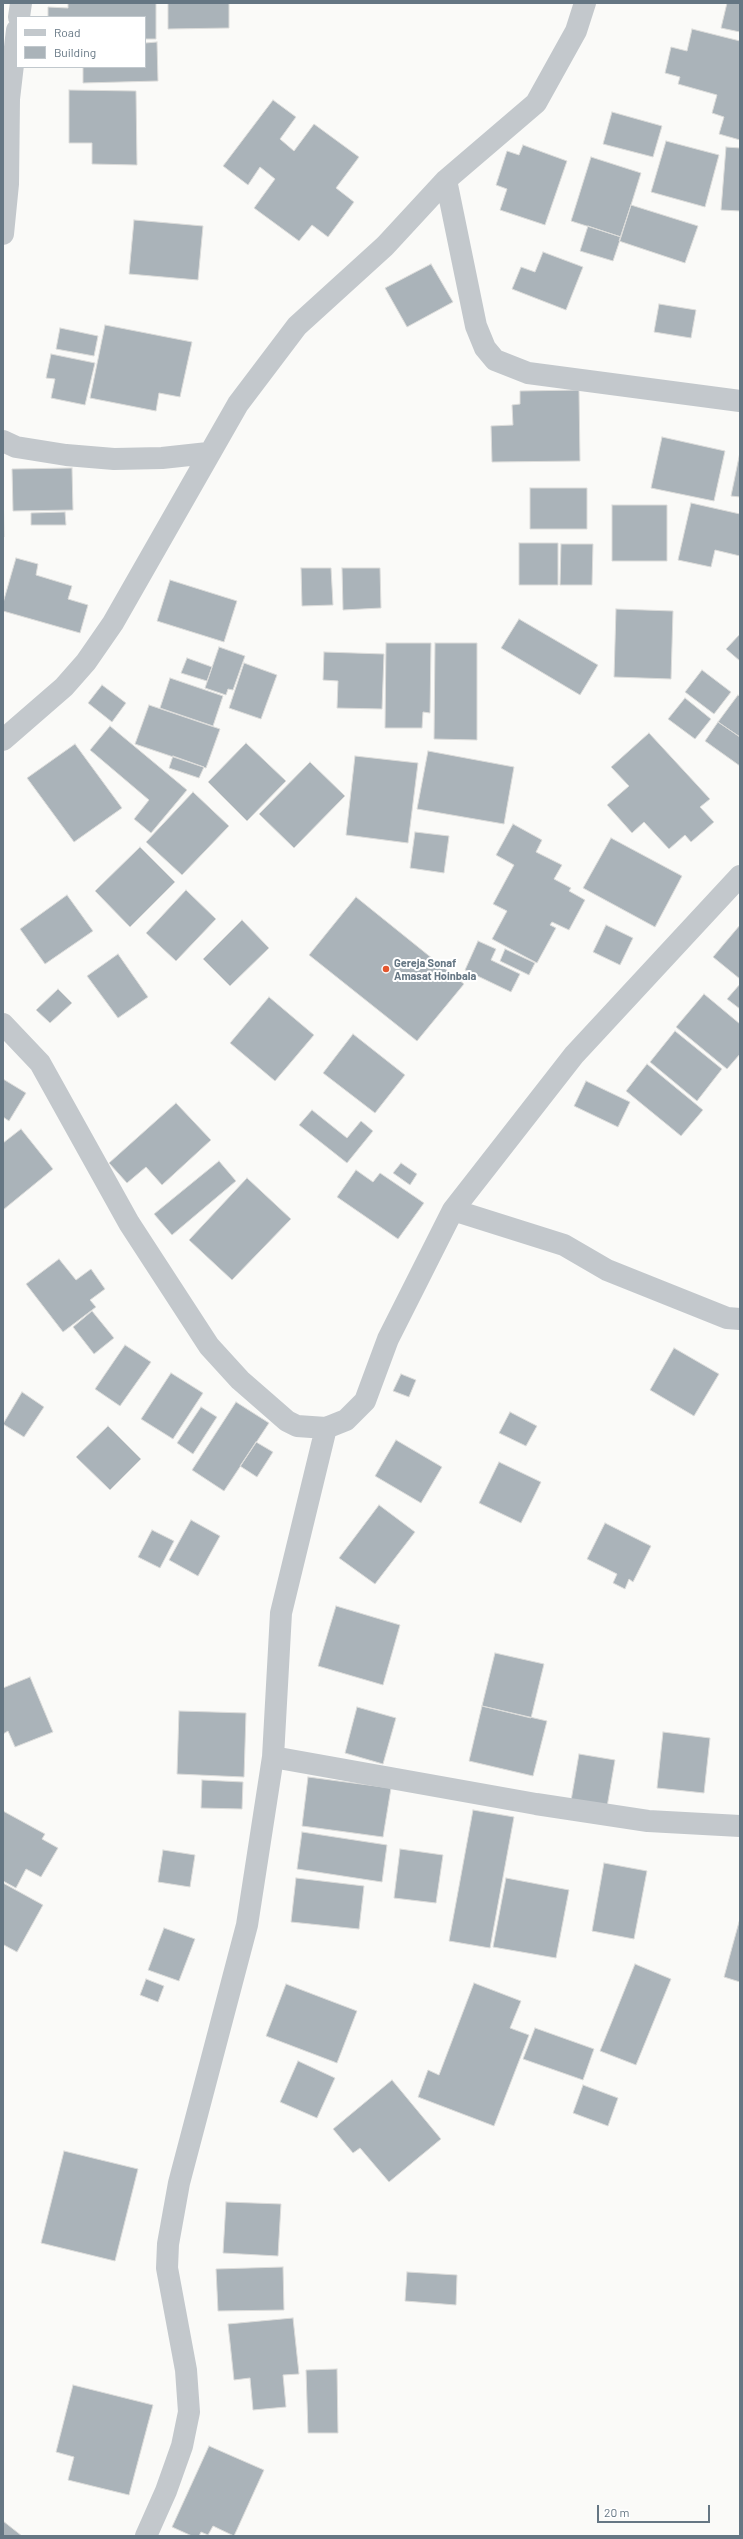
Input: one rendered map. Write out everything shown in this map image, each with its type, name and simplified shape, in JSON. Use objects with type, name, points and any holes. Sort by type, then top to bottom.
[{"type":"street","points":[[19,16],[21,3]]},
{"type":"street","points":[[3,740],[64,687],[86,662],[113,623],[208,453],[238,404],[297,326],[385,246],[446,180],[536,103],[576,31],[585,3]]},
{"type":"street","points":[[3,234],[8,184],[8,99],[16,38]]},
{"type":"street","points":[[446,180],[476,326],[485,348],[495,360],[528,373],[740,401]]},
{"type":"street","points":[[3,441],[16,446],[66,455],[114,459],[162,458],[208,453]]},
{"type":"street","points":[[3,1024],[40,1063],[129,1223],[209,1346],[240,1380],[287,1421],[296,1426],[326,1428],[346,1420],[365,1401],[388,1339],[453,1210],[574,1055],[740,876]]},
{"type":"street","points":[[453,1210],[564,1245],[607,1270],[727,1318],[740,1320]]},
{"type":"street","points":[[146,2536],[177,2459],[189,2412],[186,2370],[167,2268],[176,2198],[247,1925],[273,1757],[280,1613],[326,1428]]},
{"type":"street","points":[[273,1757],[626,1817],[740,1826]]},
{"type":"building","points":[[68,3],[156,3],[156,39],[146,39],[146,16],[48,16],[48,7],[68,8]]},
{"type":"building","points":[[168,3],[229,3],[229,28],[168,29]]},
{"type":"building","points":[[727,3],[740,3],[740,32],[721,28]]},
{"type":"building","points":[[692,29],[740,41],[740,140],[719,134],[724,117],[712,113],[717,95],[678,84],[680,77],[665,73],[671,47],[687,51]]},
{"type":"building","points":[[157,42],[158,81],[83,83],[83,68],[146,68],[146,43]]},
{"type":"building","points":[[69,90],[136,91],[137,165],[92,164],[92,143],[69,143]]},
{"type":"building","points":[[273,100],[296,117],[280,139],[294,151],[314,124],[359,157],[336,188],[354,202],[328,237],[312,225],[299,241],[254,208],[275,179],[260,167],[248,185],[223,166]]},
{"type":"building","points":[[612,112],[662,126],[653,157],[603,144]]},
{"type":"building","points":[[666,141],[719,155],[705,207],[651,192]]},
{"type":"building","points":[[523,145],[567,161],[545,225],[500,210],[507,189],[496,185],[507,151],[519,155]]},
{"type":"building","points":[[726,147],[740,148],[740,211],[721,210]]},
{"type":"building","points":[[591,157],[641,173],[621,237],[571,221]]},
{"type":"building","points":[[631,205],[698,226],[685,263],[619,241]]},
{"type":"building","points":[[134,220],[203,226],[198,280],[129,274]]},
{"type":"building","points":[[588,226],[621,237],[613,261],[580,251]]},
{"type":"building","points":[[543,252],[583,267],[566,310],[512,289],[521,267],[535,272]]},
{"type":"building","points":[[431,264],[453,302],[407,327],[385,288]]},
{"type":"building","points":[[659,304],[696,310],[691,338],[654,332]]},
{"type":"building","points":[[105,325],[192,342],[180,397],[159,393],[156,411],[90,398]]},
{"type":"building","points":[[60,328],[98,336],[94,356],[56,349]]},
{"type":"building","points":[[51,354],[95,363],[85,405],[51,398],[55,379],[46,378]]},
{"type":"building","points":[[579,390],[580,461],[492,462],[491,426],[513,425],[512,405],[520,404],[520,391]]},
{"type":"building","points":[[662,437],[725,451],[714,501],[651,488]]},
{"type":"building","points":[[740,452],[740,497],[731,496]]},
{"type":"building","points":[[72,468],[73,510],[13,511],[12,469]]},
{"type":"building","points":[[3,482],[4,537],[3,537]]},
{"type":"building","points":[[530,488],[587,488],[587,529],[530,529]]},
{"type":"building","points":[[691,503],[740,514],[740,556],[715,550],[711,567],[678,560]]},
{"type":"building","points":[[612,505],[667,505],[667,561],[612,561]]},
{"type":"building","points":[[65,512],[66,525],[31,525],[31,513]]},
{"type":"building","points":[[519,543],[558,543],[558,585],[519,585]]},
{"type":"building","points":[[561,544],[593,544],[592,585],[560,585]]},
{"type":"building","points":[[16,558],[38,564],[36,575],[72,586],[68,599],[88,605],[80,633],[3,611],[3,603]]},
{"type":"building","points":[[301,568],[331,568],[333,605],[302,606]]},
{"type":"building","points":[[342,568],[380,568],[381,608],[343,610]]},
{"type":"building","points":[[170,580],[237,601],[224,642],[157,621]]},
{"type":"building","points":[[616,609],[673,611],[671,679],[614,677]]},
{"type":"building","points":[[519,619],[598,665],[580,695],[501,648]]},
{"type":"building","points":[[740,634],[740,661],[726,649]]},
{"type":"building","points":[[386,643],[431,643],[430,713],[423,712],[422,728],[385,728]]},
{"type":"building","points":[[435,643],[477,643],[477,740],[434,739]]},
{"type":"building","points":[[219,647],[245,656],[233,690],[228,689],[226,695],[205,688]]},
{"type":"building","points":[[324,652],[384,654],[382,709],[337,708],[338,681],[323,680]]},
{"type":"building","points":[[187,658],[212,667],[207,681],[181,673]]},
{"type":"building","points":[[244,663],[277,675],[261,719],[229,708]]},
{"type":"building","points":[[702,670],[731,692],[714,714],[685,692]]},
{"type":"building","points":[[170,678],[223,696],[213,726],[160,708]]},
{"type":"building","points":[[102,685],[126,703],[112,722],[88,703]]},
{"type":"building","points":[[738,695],[740,697],[740,737],[718,722]]},
{"type":"building","points":[[685,698],[711,719],[695,739],[668,719]]},
{"type":"building","points":[[149,705],[220,729],[206,768],[135,744]]},
{"type":"building","points":[[718,722],[740,737],[740,766],[705,741]]},
{"type":"building","points":[[110,726],[187,790],[151,833],[134,819],[149,800],[90,750]]},
{"type":"building","points":[[649,733],[710,799],[700,807],[714,822],[691,842],[685,835],[669,849],[644,822],[632,833],[607,805],[629,786],[611,767]]},
{"type":"building","points":[[246,743],[286,781],[247,821],[208,782]]},
{"type":"building","points":[[75,744],[122,808],[74,842],[27,778]]},
{"type":"building","points":[[428,751],[514,767],[504,824],[417,809]]},
{"type":"building","points":[[173,756],[204,767],[199,778],[169,768]]},
{"type":"building","points":[[355,756],[418,763],[408,843],[346,835]]},
{"type":"building","points":[[310,762],[345,796],[294,848],[259,814]]},
{"type":"building","points":[[193,792],[229,826],[182,875],[146,842]]},
{"type":"building","points":[[513,824],[542,840],[536,852],[562,865],[554,879],[571,888],[569,891],[585,900],[569,930],[552,922],[550,925],[556,928],[537,963],[492,939],[507,911],[493,904],[514,865],[496,855]]},
{"type":"building","points":[[415,832],[449,836],[444,873],[410,868]]},
{"type":"building","points":[[611,838],[682,876],[655,927],[583,888]]},
{"type":"building","points":[[140,847],[175,882],[130,927],[95,891]]},
{"type":"building","points":[[186,890],[216,919],[176,961],[146,933]]},
{"type":"building","points":[[67,895],[93,931],[45,964],[20,929]]},
{"type":"building","name":"Gereja Sonaf Amasat Hoinbala","points":[[356,897],[464,984],[417,1041],[309,955]]},
{"type":"building","points":[[242,920],[269,948],[230,986],[203,959]]},
{"type":"building","points":[[606,925],[633,938],[620,965],[593,952]]},
{"type":"building","points":[[740,925],[740,979],[713,957]]},
{"type":"building","points":[[478,941],[496,949],[491,960],[520,974],[511,992],[465,970]]},
{"type":"building","points":[[505,949],[535,963],[529,975],[500,961]]},
{"type":"building","points":[[118,954],[148,997],[118,1018],[87,976]]},
{"type":"building","points":[[740,984],[740,1009],[727,999]]},
{"type":"building","points":[[58,989],[72,1003],[50,1023],[36,1010]]},
{"type":"building","points":[[704,994],[740,1024],[740,1054],[727,1069],[676,1027]]},
{"type":"building","points":[[269,997],[314,1035],[275,1081],[230,1043]]},
{"type":"building","points":[[675,1031],[722,1069],[697,1101],[650,1062]]},
{"type":"building","points":[[353,1034],[405,1075],[375,1113],[323,1073]]},
{"type":"building","points":[[647,1064],[703,1110],[681,1136],[626,1091]]},
{"type":"building","points":[[3,1079],[26,1093],[9,1121],[3,1117]]},
{"type":"building","points":[[586,1081],[630,1102],[618,1127],[574,1106]]},
{"type":"building","points":[[176,1103],[211,1140],[162,1185],[146,1167],[127,1183],[109,1163]]},
{"type":"building","points":[[312,1110],[347,1138],[361,1121],[373,1131],[347,1163],[299,1125]]},
{"type":"building","points":[[21,1129],[53,1169],[3,1210],[3,1143]]},
{"type":"building","points":[[219,1161],[236,1181],[172,1235],[154,1214]]},
{"type":"building","points":[[401,1163],[417,1174],[410,1185],[393,1173]]},
{"type":"building","points":[[356,1170],[373,1182],[380,1173],[424,1203],[398,1239],[337,1197]]},
{"type":"building","points":[[247,1178],[291,1219],[232,1280],[189,1240]]},
{"type":"building","points":[[59,1259],[76,1280],[91,1269],[105,1289],[90,1300],[96,1307],[63,1332],[26,1284]]},
{"type":"building","points":[[92,1311],[114,1338],[94,1354],[73,1327]]},
{"type":"building","points":[[125,1345],[151,1362],[120,1406],[95,1389]]},
{"type":"building","points":[[674,1348],[719,1374],[694,1416],[650,1390]]},
{"type":"building","points":[[171,1373],[203,1393],[173,1439],[141,1419]]},
{"type":"building","points":[[401,1374],[416,1380],[409,1397],[393,1391]]},
{"type":"building","points":[[22,1392],[44,1407],[24,1437],[3,1424]]},
{"type":"building","points":[[236,1402],[269,1423],[224,1491],[192,1470]]},
{"type":"building","points":[[201,1407],[217,1417],[193,1454],[177,1443]]},
{"type":"building","points":[[510,1412],[537,1426],[526,1446],[499,1433]]},
{"type":"building","points":[[108,1426],[141,1459],[110,1490],[76,1457]]},
{"type":"building","points":[[396,1440],[442,1467],[421,1503],[375,1476]]},
{"type":"building","points":[[256,1442],[273,1452],[257,1477],[240,1466]]},
{"type":"building","points":[[499,1462],[541,1482],[521,1523],[479,1503]]},
{"type":"building","points":[[379,1505],[415,1532],[375,1584],[339,1558]]},
{"type":"building","points":[[191,1520],[220,1536],[198,1576],[169,1560]]},
{"type":"building","points":[[605,1523],[651,1546],[633,1582],[629,1579],[625,1589],[613,1583],[617,1574],[587,1559]]},
{"type":"building","points":[[152,1530],[174,1541],[160,1568],[138,1557]]},
{"type":"building","points":[[336,1606],[400,1625],[383,1685],[318,1666]]},
{"type":"building","points":[[495,1653],[544,1664],[531,1718],[482,1706]]},
{"type":"building","points":[[30,1677],[53,1732],[15,1747],[8,1731],[3,1734],[3,1688]]},
{"type":"building","points":[[482,1706],[547,1721],[533,1776],[469,1761]]},
{"type":"building","points":[[357,1707],[396,1718],[383,1764],[345,1753]]},
{"type":"building","points":[[179,1711],[246,1713],[244,1777],[177,1774]]},
{"type":"building","points":[[663,1732],[710,1738],[704,1793],[657,1788]]},
{"type":"building","points":[[579,1754],[615,1760],[607,1807],[571,1801]]},
{"type":"building","points":[[308,1777],[391,1788],[383,1837],[302,1826]]},
{"type":"building","points":[[202,1780],[243,1782],[242,1809],[201,1808]]},
{"type":"building","points":[[473,1810],[514,1817],[490,1948],[449,1941]]},
{"type":"building","points":[[3,1811],[45,1834],[42,1839],[58,1848],[41,1877],[26,1869],[16,1888],[3,1881]]},
{"type":"building","points":[[302,1832],[387,1845],[382,1882],[297,1869]]},
{"type":"building","points":[[400,1849],[443,1855],[436,1903],[394,1898]]},
{"type":"building","points":[[163,1850],[195,1855],[190,1887],[158,1882]]},
{"type":"building","points":[[604,1863],[647,1871],[634,1939],[592,1931]]},
{"type":"building","points":[[296,1878],[364,1886],[359,1929],[291,1922]]},
{"type":"building","points":[[506,1878],[569,1890],[556,1958],[493,1947]]},
{"type":"building","points":[[3,1883],[43,1905],[17,1952],[4,1945],[3,1947]]},
{"type":"building","points":[[740,1922],[740,1982],[724,1977]]},
{"type":"building","points":[[164,1928],[195,1939],[179,1981],[148,1970]]},
{"type":"building","points":[[635,1964],[671,1979],[636,2065],[600,2051]]},
{"type":"building","points":[[146,1979],[164,1986],[158,2002],[140,1995]]},
{"type":"building","points":[[474,1983],[521,2001],[510,2028],[529,2035],[494,2126],[418,2097],[428,2070],[439,2075]]},
{"type":"building","points":[[286,1984],[357,2011],[337,2063],[266,2036]]},
{"type":"building","points":[[535,2028],[594,2049],[583,2080],[523,2059]]},
{"type":"building","points":[[298,2061],[335,2078],[317,2118],[280,2102]]},
{"type":"building","points":[[392,2080],[441,2139],[389,2182],[360,2148],[353,2153],[333,2129]]},
{"type":"building","points":[[583,2085],[618,2098],[608,2126],[573,2113]]},
{"type":"building","points":[[64,2151],[138,2169],[115,2261],[41,2243]]},
{"type":"building","points":[[226,2202],[281,2204],[278,2256],[223,2253]]},
{"type":"building","points":[[283,2267],[284,2310],[218,2311],[216,2269]]},
{"type":"building","points":[[407,2272],[457,2275],[456,2305],[405,2301]]},
{"type":"building","points":[[293,2318],[299,2374],[283,2375],[286,2407],[253,2410],[250,2378],[234,2380],[228,2324]]},
{"type":"building","points":[[337,2369],[338,2433],[308,2433],[306,2370]]},
{"type":"building","points":[[73,2385],[153,2405],[129,2495],[68,2480],[74,2457],[56,2452]]},
{"type":"building","points":[[209,2446],[264,2470],[234,2536],[213,2526],[208,2535],[201,2532],[199,2536],[192,2536],[172,2527]]},
{"type":"building","points":[[3,2521],[22,2536],[3,2536]]},
{"type":"place","name":"Gereja Sonaf Amasat Hoinbala","points":[[386,969]]}]
